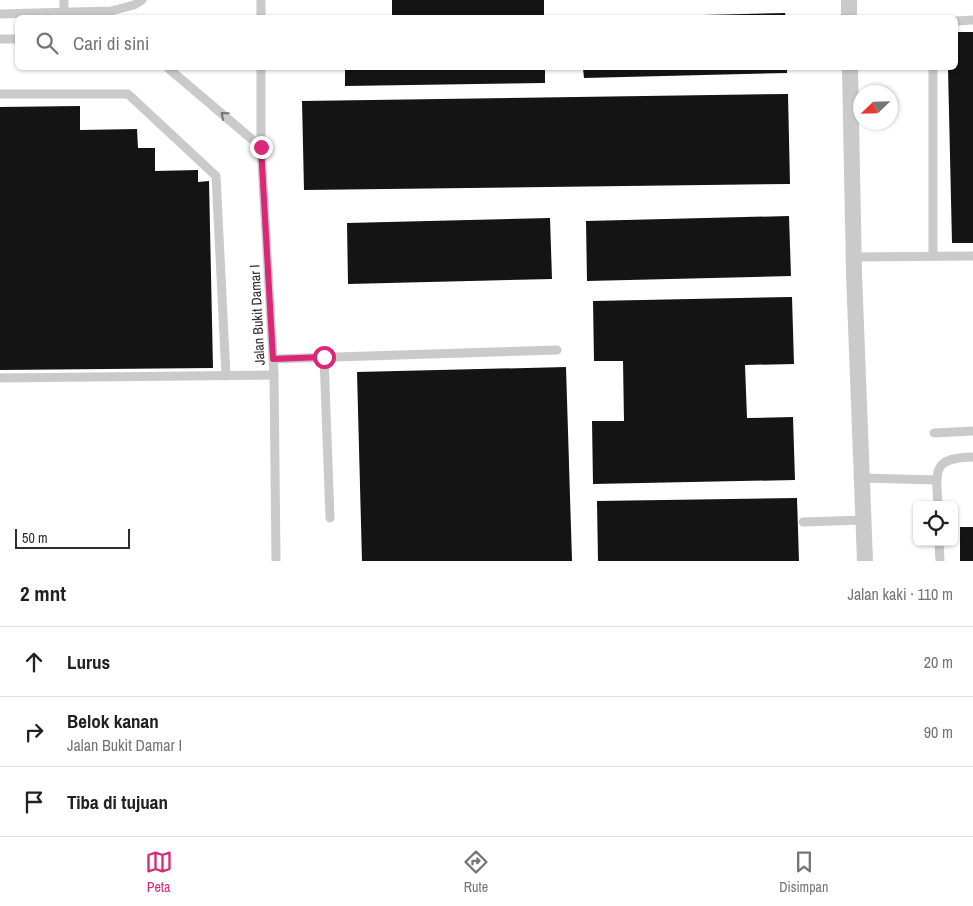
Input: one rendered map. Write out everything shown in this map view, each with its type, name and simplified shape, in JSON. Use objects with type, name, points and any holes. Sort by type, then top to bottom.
[{"type":"street","points":[[849,0],[849,15]]},
{"type":"street","points":[[850,70],[853,257],[865,561]]},
{"type":"lane","points":[[64,0],[64,13]]},
{"type":"lane","points":[[0,14],[122,10],[142,0]]},
{"type":"lane","points":[[261,0],[261,15]]},
{"type":"lane","points":[[958,21],[973,20]]},
{"type":"lane","points":[[0,39],[15,39]]},
{"type":"lane","points":[[170,70],[261,147]]},
{"type":"lane","name":"Jalan Bukit Damar I","points":[[261,70],[261,147],[274,375],[276,561]]},
{"type":"lane","points":[[932,256],[933,70]]},
{"type":"lane","points":[[0,94],[128,94],[216,176],[226,376]]},
{"type":"lane","points":[[853,257],[973,256]]},
{"type":"lane","points":[[273,359],[557,350]]},
{"type":"lane","points":[[324,357],[330,518]]},
{"type":"lane","points":[[0,378],[274,375]]},
{"type":"lane","points":[[934,433],[973,432]]},
{"type":"lane","points":[[938,501],[938,469],[945,463],[961,458],[973,457]]},
{"type":"lane","points":[[862,478],[937,480]]},
{"type":"lane","points":[[803,522],[863,520]]},
{"type":"lane","points":[[939,546],[940,561]]},
{"type":"building","points":[[392,0],[544,0],[544,15],[392,15]]},
{"type":"building","points":[[785,13],[785,15],[704,15]]},
{"type":"building","points":[[958,32],[973,32],[973,243],[952,243],[948,70],[958,70]]},
{"type":"building","points":[[345,70],[545,70],[545,83],[345,86]]},
{"type":"building","points":[[583,70],[787,70],[787,73],[584,78]]},
{"type":"building","points":[[788,94],[790,184],[304,190],[302,101]]},
{"type":"building","points":[[80,106],[80,130],[137,129],[138,148],[155,148],[155,171],[198,170],[198,182],[209,181],[213,368],[0,370],[0,107]]},
{"type":"building","points":[[789,216],[791,276],[587,281],[586,221]]},
{"type":"building","points":[[550,218],[552,279],[348,284],[347,223]]},
{"type":"building","points":[[792,297],[794,364],[745,365],[747,418],[793,417],[795,480],[593,484],[592,421],[624,421],[623,361],[594,361],[593,301]]},
{"type":"building","points":[[566,367],[572,561],[362,561],[357,372]]},
{"type":"building","points":[[797,498],[799,561],[598,561],[597,501]]},
{"type":"building","points":[[960,527],[973,527],[973,561],[960,561]]},
{"type":"route","points":[[261,147],[273,359],[324,357]]}]
